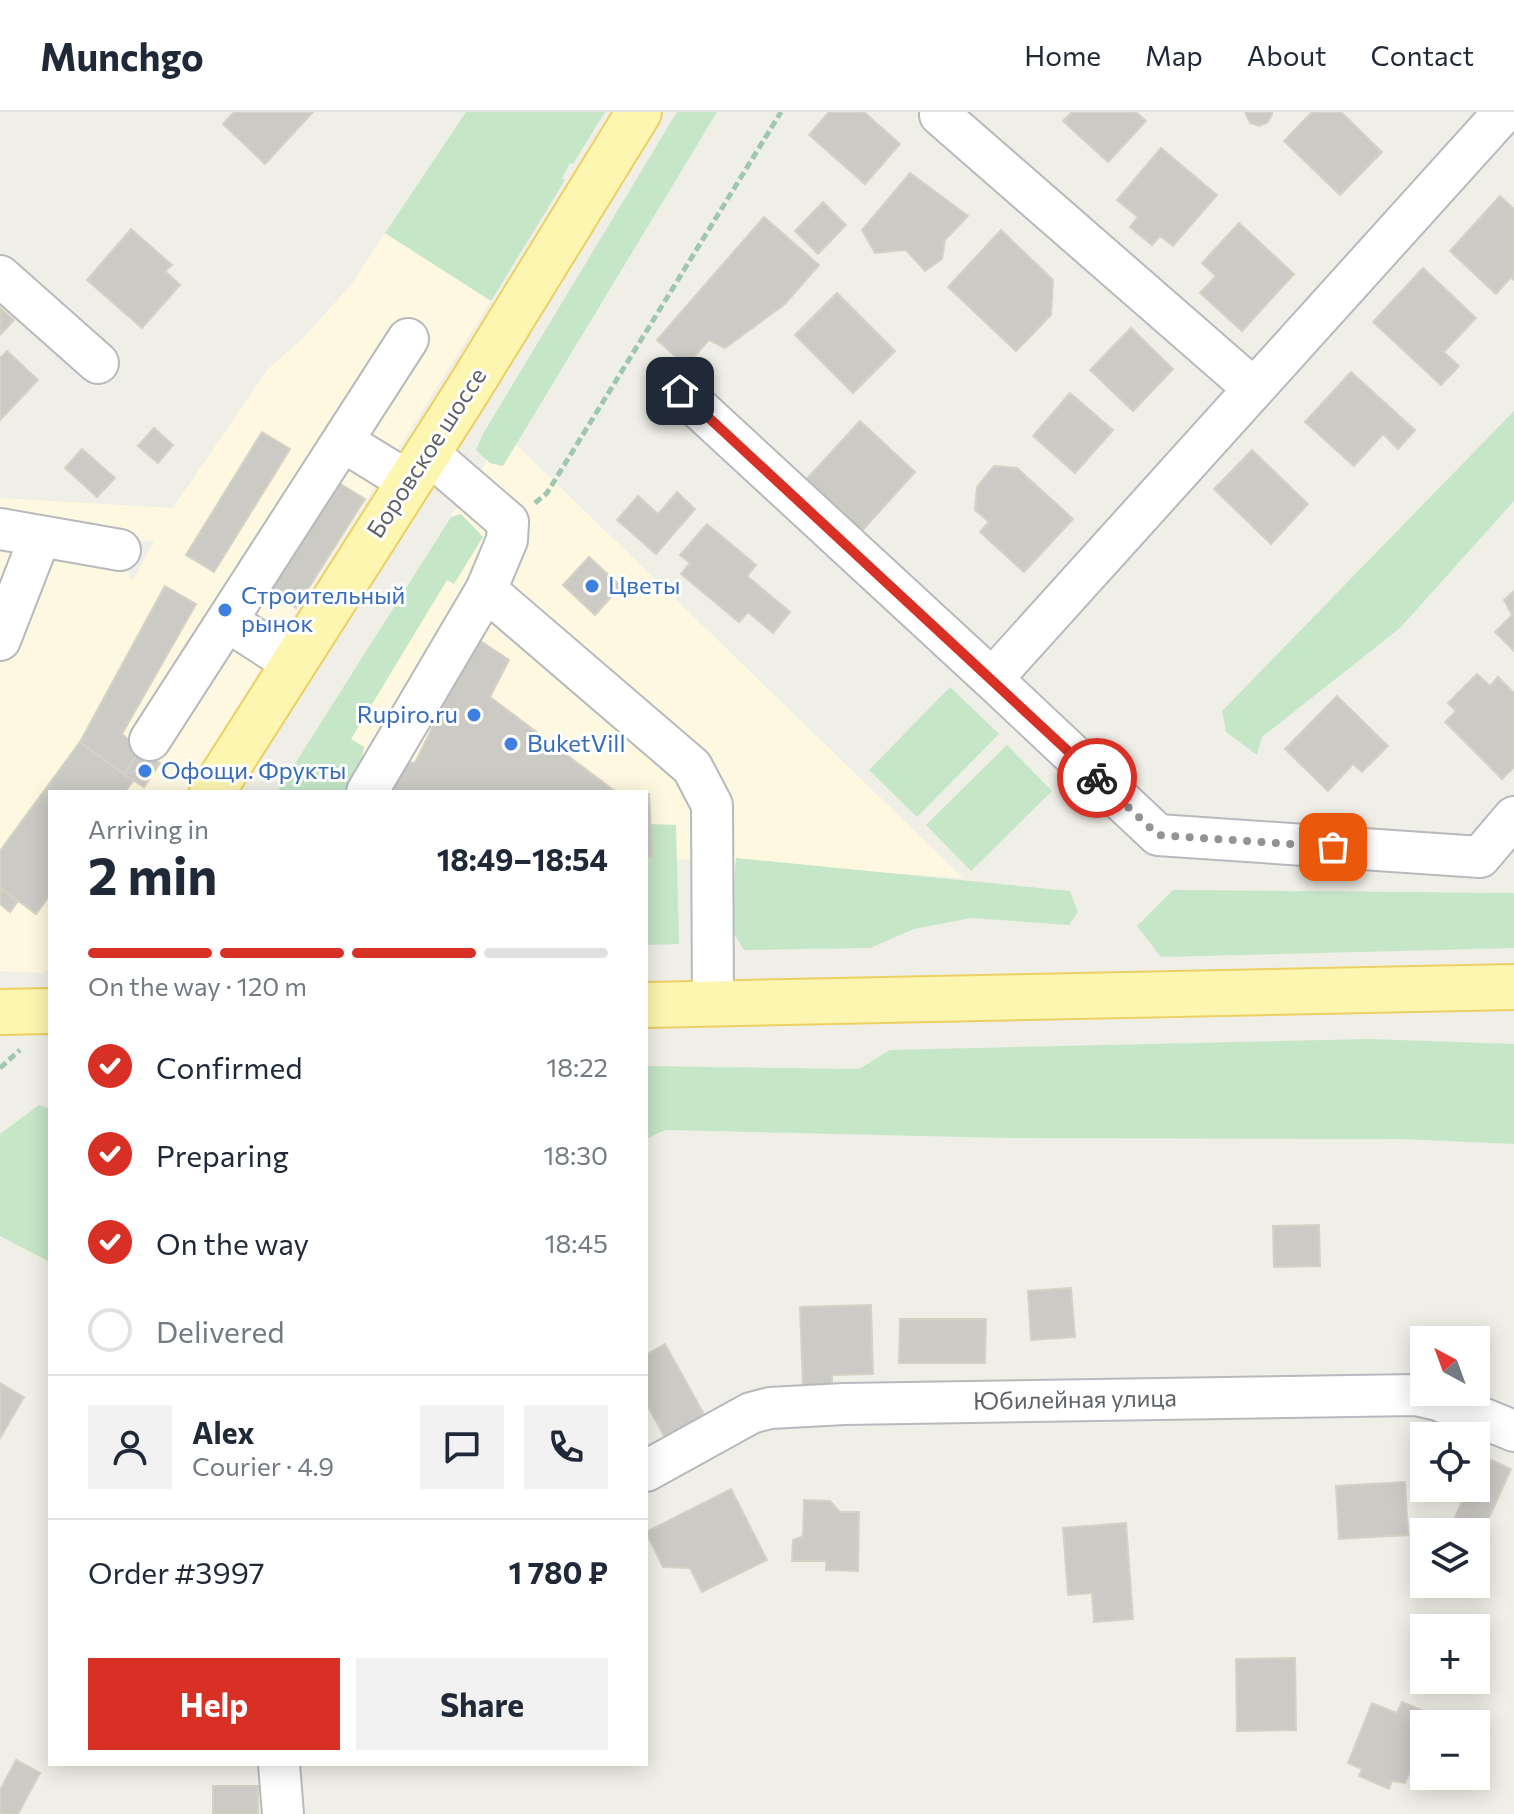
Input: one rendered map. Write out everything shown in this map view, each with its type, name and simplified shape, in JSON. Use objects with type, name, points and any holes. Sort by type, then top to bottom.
[{"type":"main road","name":"Боровское шоссе","points":[[213,790],[419,467],[639,112]]},
{"type":"main road","points":[[648,1005],[1514,987]]},
{"type":"main road","points":[[2,1016],[48,1011]]},
{"type":"street","points":[[992,679],[1504,112]]},
{"type":"street","points":[[940,115],[1253,388]]},
{"type":"street","points":[[0,276],[98,363]]},
{"type":"street","points":[[150,740],[229,622],[408,339]]},
{"type":"street","points":[[680,391],[1158,835],[1480,857],[1514,817]]},
{"type":"street","points":[[344,442],[419,467],[508,522],[507,540],[486,590],[368,790]]},
{"type":"street","points":[[0,529],[120,550]]},
{"type":"street","points":[[0,640],[40,537]]},
{"type":"street","points":[[486,590],[692,767],[712,805],[713,1004]]},
{"type":"street","points":[[229,622],[292,663]]},
{"type":"street","name":"Юбилейная улица","points":[[648,1470],[751,1413],[770,1408],[844,1404],[1416,1395],[1438,1400],[1514,1431]]},
{"type":"street","points":[[279,1766],[283,1814]]},
{"type":"path","points":[[508,522],[547,493],[781,112]]},
{"type":"shaded area","points":[[385,233],[491,301],[185,790],[48,790],[48,969],[43,973],[0,971],[0,498],[173,508],[267,370],[303,338],[351,285]],"holes":[[[154,541],[132,580],[123,563],[137,542]]]},
{"type":"shaded area","points":[[504,433],[963,878],[648,857],[648,790],[278,790]]},
{"type":"green space","points":[[466,112],[605,112],[573,164],[570,163],[562,178],[565,180],[491,301],[385,233]]},
{"type":"green space","points":[[677,112],[717,112],[503,466],[490,463],[476,450],[484,432]]},
{"type":"green space","points":[[1514,411],[1514,501],[1400,628],[1262,737],[1257,755],[1226,732],[1222,711]]},
{"type":"green space","points":[[461,514],[483,537],[454,584],[447,580],[351,739],[364,747],[360,770],[350,790],[278,790],[451,517]]},
{"type":"green space","points":[[950,687],[999,734],[917,817],[869,770]]},
{"type":"green space","points":[[1007,745],[1052,791],[971,871],[926,825]]},
{"type":"green space","points":[[650,824],[676,825],[679,944],[648,945],[648,857],[652,857]]},
{"type":"green space","points":[[736,858],[1070,891],[1078,912],[1069,925],[971,918],[914,929],[870,948],[744,950],[731,929]]},
{"type":"green space","points":[[1173,890],[1514,893],[1514,948],[1161,957],[1137,926]]},
{"type":"green space","points":[[1369,1039],[1514,1044],[1514,1144],[1402,1139],[1008,1138],[665,1130],[648,1138],[648,1066],[859,1069],[890,1050]]},
{"type":"green space","points":[[39,1105],[48,1108],[48,1261],[0,1236],[0,1134]]},
{"type":"building","points":[[234,112],[313,112],[265,164],[223,124]]},
{"type":"building","points":[[829,112],[864,112],[900,144],[865,184],[809,135]]},
{"type":"building","points":[[1072,112],[1136,112],[1146,121],[1108,162],[1063,121]]},
{"type":"building","points":[[1245,112],[1272,112],[1272,115],[1267,123],[1259,126],[1250,123]]},
{"type":"building","points":[[1312,112],[1341,112],[1382,152],[1340,195],[1284,141]]},
{"type":"building","points":[[1161,148],[1217,195],[1173,246],[1160,236],[1152,245],[1130,227],[1138,217],[1117,200]]},
{"type":"building","points":[[910,173],[968,216],[945,240],[942,259],[925,271],[906,250],[875,253],[862,230]]},
{"type":"building","points":[[1500,196],[1514,209],[1514,280],[1511,277],[1496,294],[1450,251]]},
{"type":"building","points":[[823,202],[846,225],[818,254],[795,231]]},
{"type":"building","points":[[764,217],[819,265],[785,304],[725,348],[709,340],[686,366],[657,340]]},
{"type":"building","points":[[1239,223],[1294,274],[1242,331],[1200,293],[1216,276],[1202,263]]},
{"type":"building","points":[[131,229],[172,265],[165,271],[180,285],[142,328],[87,280]]},
{"type":"building","points":[[1001,230],[1053,280],[1051,315],[1016,351],[948,287]]},
{"type":"building","points":[[1423,268],[1476,318],[1444,352],[1459,366],[1441,385],[1373,322]]},
{"type":"building","points":[[837,293],[895,351],[853,393],[795,335]]},
{"type":"building","points":[[0,308],[14,320],[0,335]]},
{"type":"building","points":[[1131,328],[1173,369],[1133,411],[1090,370]]},
{"type":"building","points":[[7,351],[38,380],[0,420],[0,358]]},
{"type":"building","points":[[1351,372],[1415,430],[1398,449],[1383,434],[1354,466],[1305,422]]},
{"type":"building","points":[[1070,393],[1113,430],[1075,473],[1033,436]]},
{"type":"building","points":[[860,421],[915,472],[860,533],[804,482]]},
{"type":"building","points":[[154,428],[173,445],[158,463],[138,446]]},
{"type":"building","points":[[262,432],[290,449],[214,572],[186,555]]},
{"type":"building","points":[[82,449],[115,478],[97,497],[65,468]]},
{"type":"building","points":[[1252,450],[1308,504],[1271,544],[1214,489]]},
{"type":"building","points":[[994,466],[1017,468],[1073,519],[1024,572],[980,532],[989,522],[975,510],[977,487]]},
{"type":"building","points":[[339,483],[365,499],[296,608],[270,591]]},
{"type":"building","points":[[677,492],[695,509],[656,554],[617,520],[638,496],[658,514]]},
{"type":"building","points":[[707,524],[756,565],[747,576],[790,612],[773,633],[748,612],[739,622],[681,574],[690,563],[680,555]]},
{"type":"building","points":[[589,557],[621,586],[595,615],[563,585]]},
{"type":"building","points":[[165,586],[196,604],[122,734],[141,750],[124,774],[80,742]]},
{"type":"building","points":[[1514,591],[1514,651],[1495,632],[1512,615],[1504,600]]},
{"type":"building","points":[[476,638],[509,660],[490,697],[613,790],[384,790],[400,762],[415,763]]},
{"type":"building","points":[[1477,674],[1490,686],[1498,677],[1514,693],[1514,767],[1502,779],[1445,722],[1456,711],[1448,703]]},
{"type":"building","points":[[1337,696],[1388,746],[1362,772],[1353,764],[1328,791],[1285,749]]},
{"type":"building","points":[[80,742],[133,781],[126,790],[48,790],[48,898],[36,914],[0,887],[0,851]]},
{"type":"building","points":[[141,750],[160,763],[144,787],[124,774]]},
{"type":"building","points":[[648,794],[649,794],[652,857],[648,857]]},
{"type":"building","points":[[0,888],[18,901],[10,912],[0,904]]},
{"type":"building","points":[[1319,1225],[1320,1266],[1274,1267],[1273,1226]]},
{"type":"building","points":[[1071,1288],[1075,1337],[1031,1340],[1028,1291]]},
{"type":"building","points":[[871,1305],[873,1374],[832,1375],[832,1386],[803,1387],[800,1307]]},
{"type":"building","points":[[900,1319],[986,1319],[985,1363],[899,1363]]},
{"type":"building","points":[[665,1344],[711,1427],[671,1449],[648,1407],[648,1354]]},
{"type":"building","points":[[0,1383],[24,1397],[0,1438]]},
{"type":"building","points":[[1490,1460],[1511,1469],[1489,1518],[1455,1517],[1462,1502],[1490,1502]]},
{"type":"building","points":[[1405,1482],[1408,1535],[1339,1539],[1336,1486]]},
{"type":"building","points":[[731,1489],[767,1560],[702,1592],[690,1568],[663,1567],[648,1531]]},
{"type":"building","points":[[804,1500],[830,1501],[840,1512],[859,1512],[858,1571],[826,1570],[826,1561],[792,1561],[793,1540],[803,1536]]},
{"type":"building","points":[[1126,1523],[1133,1619],[1094,1622],[1092,1593],[1068,1595],[1063,1528]]},
{"type":"building","points":[[1295,1658],[1296,1730],[1237,1731],[1236,1659]]},
{"type":"building","points":[[1402,1702],[1421,1710],[1410,1710],[1410,1771],[1405,1783],[1392,1781],[1389,1789],[1359,1776],[1362,1769],[1348,1763],[1372,1703],[1397,1713]]},
{"type":"building","points":[[16,1760],[40,1773],[18,1814],[0,1814],[0,1790]]},
{"type":"building","points":[[213,1786],[258,1786],[258,1814],[213,1814]]},
{"type":"way so far","points":[[1097,778],[1158,835],[1333,847]]},
{"type":"place","name":"Цветы","points":[[592,586]]},
{"type":"place","name":"Строительный рынок","points":[[225,610]]},
{"type":"place","name":"Rupiro.ru","points":[[474,715]]},
{"type":"place","name":"BuketVill","points":[[511,744]]},
{"type":"place","name":"Офощи. Фрукты","points":[[145,771]]},
{"type":"route","points":[[680,391],[1097,778]]}]
